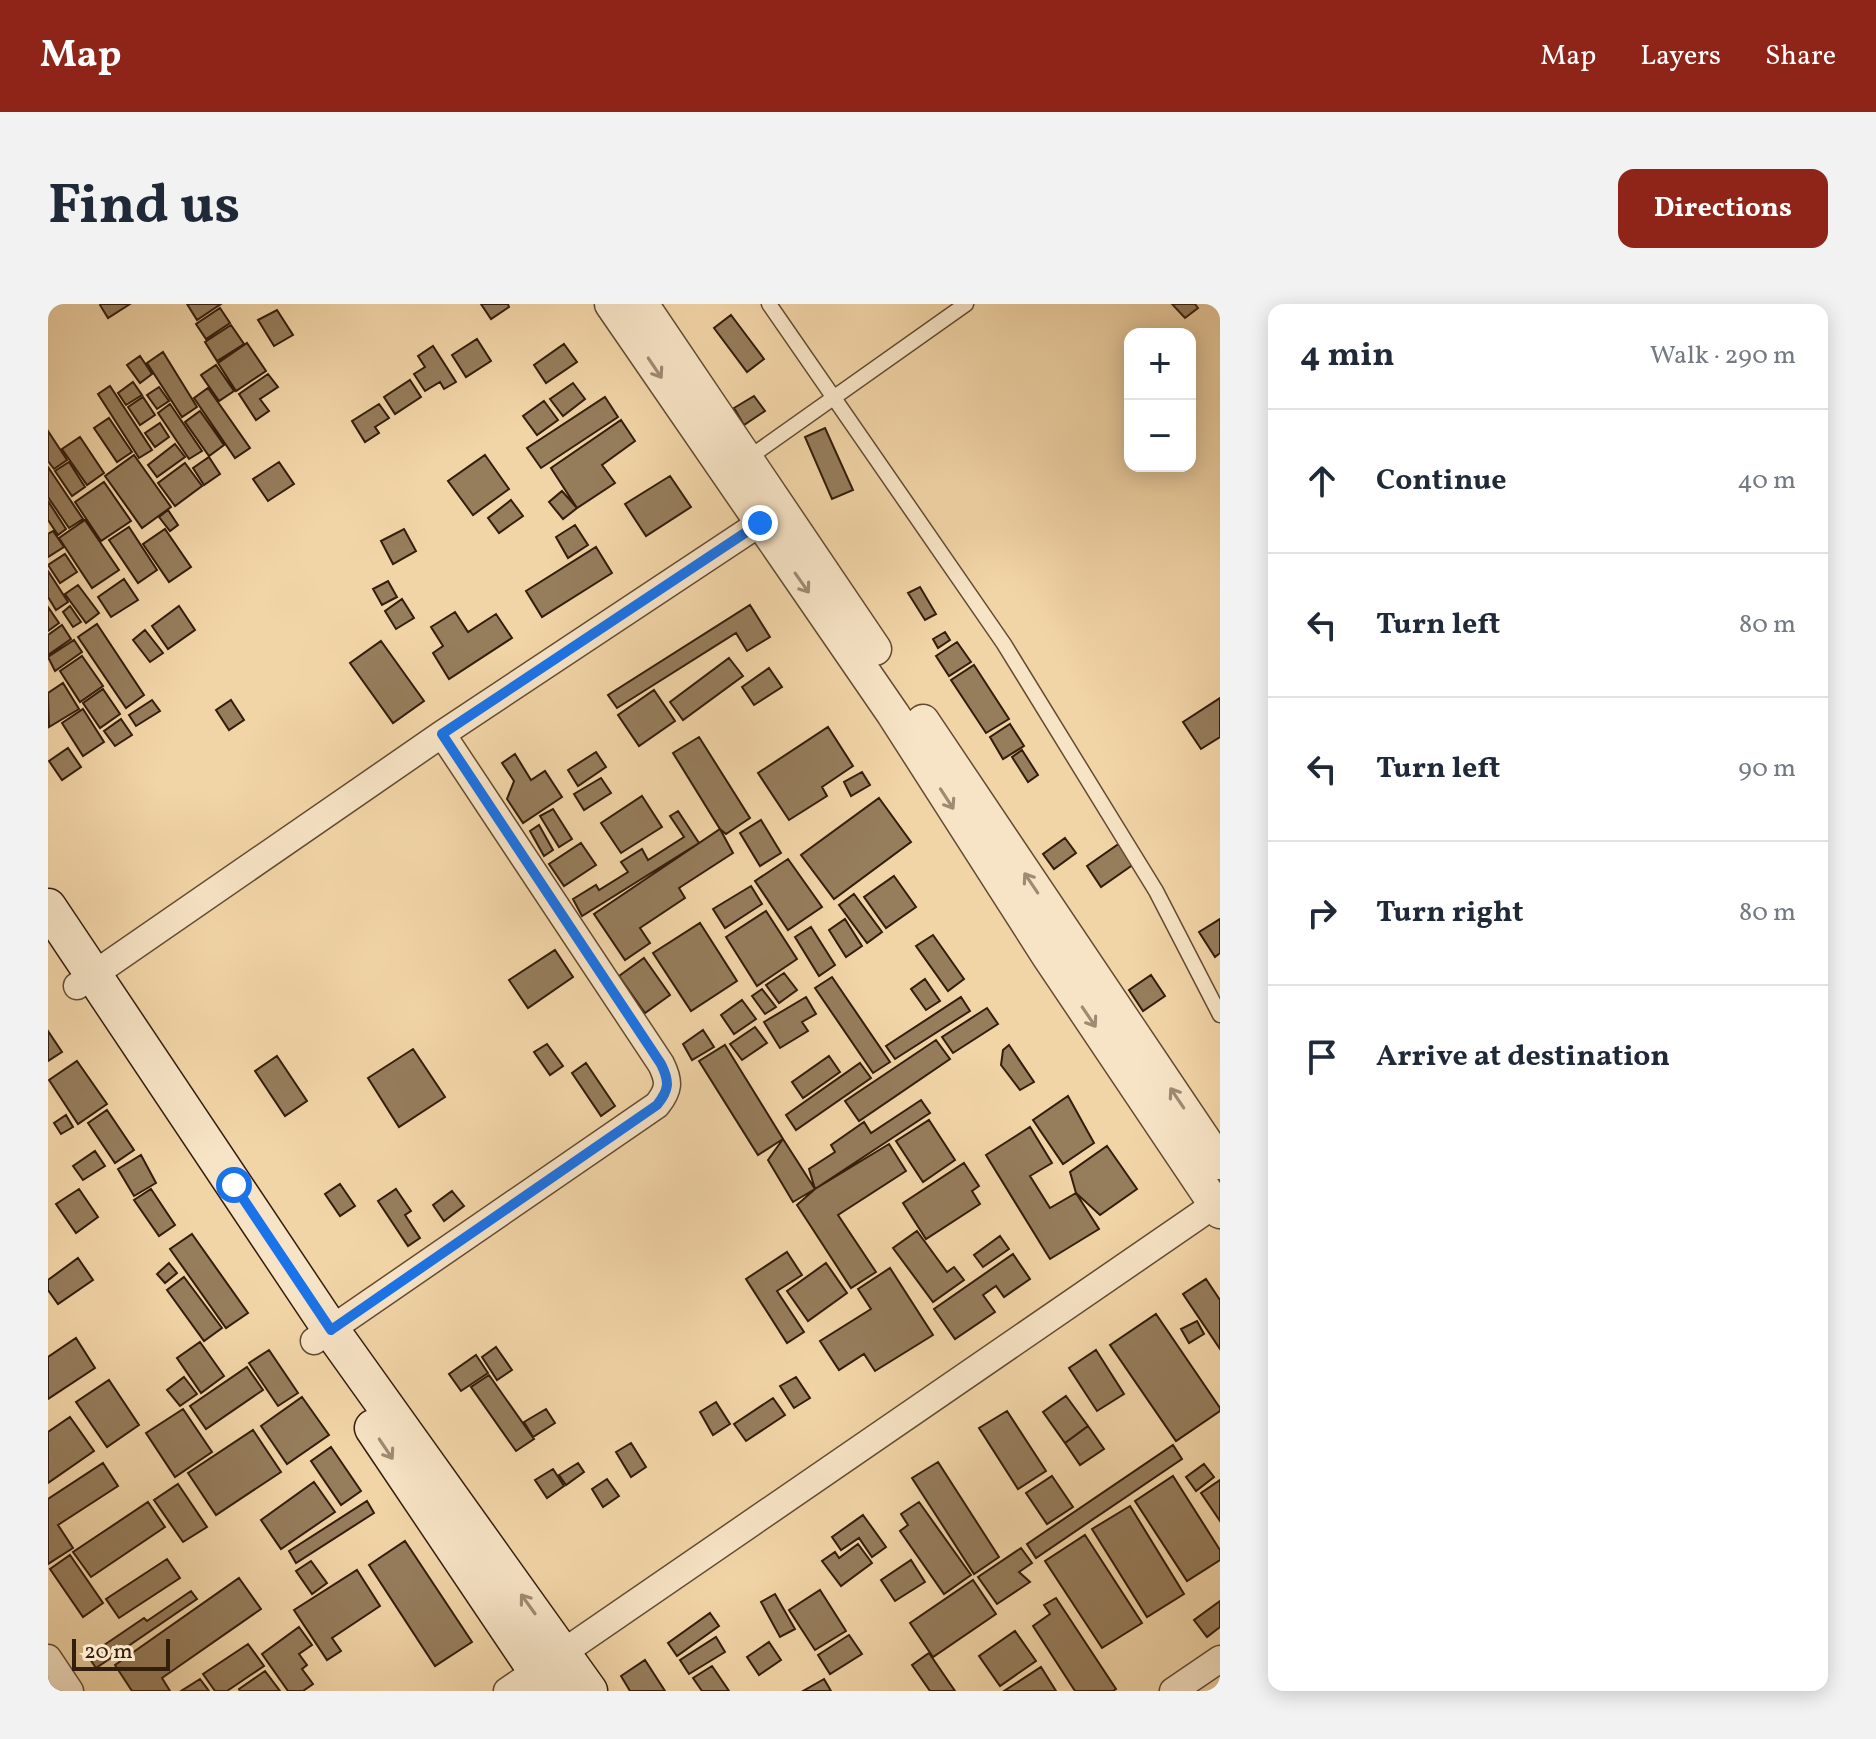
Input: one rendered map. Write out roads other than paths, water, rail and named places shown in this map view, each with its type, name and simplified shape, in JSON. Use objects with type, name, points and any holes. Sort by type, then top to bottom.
[{"type":"main road","points":[[48,907],[85,980],[550,1671],[589,1691]]},
{"type":"main road","points":[[48,941],[85,980]]},
{"type":"street","points":[[507,1691],[550,1671],[1218,1206],[1048,956],[893,714],[611,304]]},
{"type":"street","points":[[642,304],[1220,1163]]},
{"type":"street","points":[[85,980],[442,734],[760,523]]},
{"type":"street","points":[[322,1335],[657,1105],[668,1091],[668,1078],[661,1064],[442,734]]},
{"type":"street","points":[[48,1658],[70,1691]]},
{"type":"street","points":[[1173,1691],[1220,1659]]},
{"type":"lane","points":[[769,304],[1004,644],[1156,891],[1220,1015]]},
{"type":"lane","points":[[746,459],[966,304]]}]
